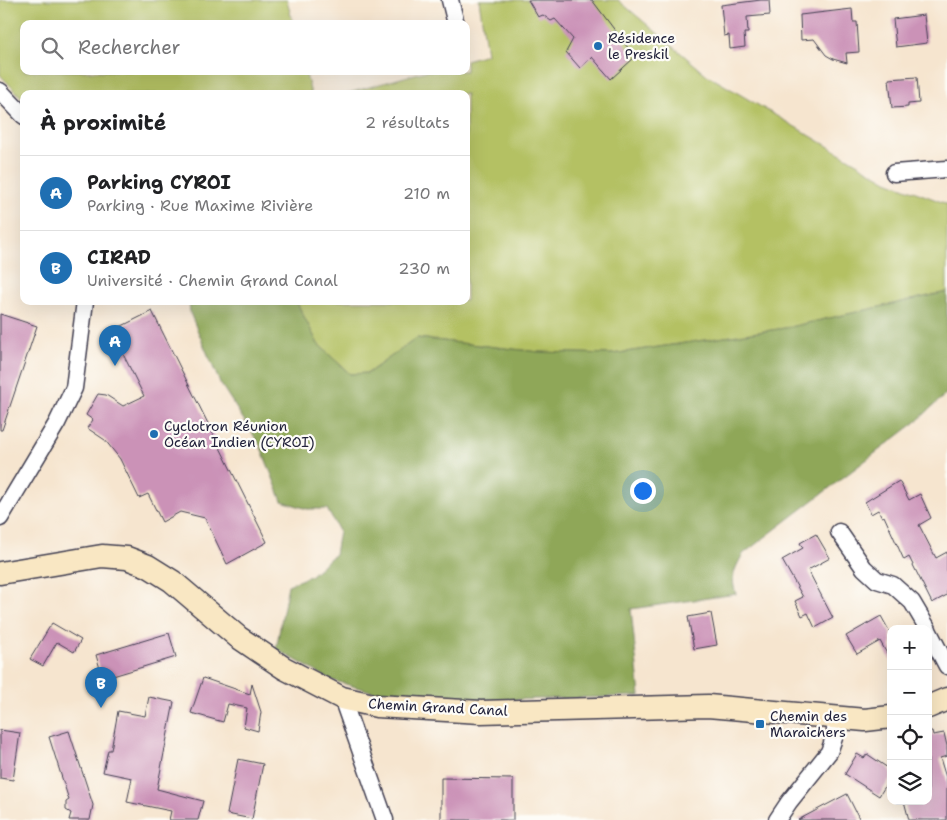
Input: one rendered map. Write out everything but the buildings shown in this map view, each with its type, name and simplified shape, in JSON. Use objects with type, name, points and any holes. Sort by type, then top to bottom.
[{"type":"street","points":[[450,0],[455,20]]},
{"type":"street","points":[[0,90],[20,112]]},
{"type":"street","points":[[894,172],[947,169]]},
{"type":"street","points":[[0,518],[57,423],[74,388],[84,305]]},
{"type":"street","points":[[839,532],[864,568],[876,580],[893,585],[912,602],[926,625]]},
{"type":"street","name":"Chemin Grand Canal","points":[[0,573],[102,556],[127,558],[148,566],[172,580],[238,637],[284,668],[342,698],[377,706],[480,712],[708,706],[865,720],[887,717]]},
{"type":"street","points":[[932,637],[947,666]]},
{"type":"street","points":[[342,698],[385,820]]},
{"type":"street","points":[[932,705],[947,699]]},
{"type":"street","points":[[777,820],[829,752],[836,735],[835,718]]},
{"type":"green space","points":[[0,0],[287,0],[292,20],[20,20],[20,75],[306,75],[310,90],[20,90],[20,96],[0,75]]},
{"type":"green space","points":[[479,0],[618,0],[707,75],[887,181],[947,204],[947,292],[785,328],[612,354],[539,352],[417,338],[368,373],[350,374],[318,344],[298,305],[470,305],[470,90],[359,90],[412,75],[470,75],[470,59],[487,54]]},
{"type":"green space","points":[[947,292],[947,393],[916,422],[743,554],[733,577],[736,594],[631,609],[640,696],[503,700],[428,698],[381,694],[331,680],[276,649],[288,585],[310,576],[335,554],[339,531],[327,509],[307,509],[282,501],[260,445],[220,383],[190,313],[189,305],[298,305],[318,344],[350,374],[368,373],[417,338],[539,352],[612,354],[785,328]]},
{"type":"place","name":"Résidence le Preskil","points":[[598,46]]},
{"type":"place","name":"Parking CYROI","points":[[115,366]]},
{"type":"place","name":"Cyclotron Réunion Océan Indien (CYROI)","points":[[154,434]]},
{"type":"place","name":"CIRAD","points":[[101,708]]},
{"type":"place","name":"Chemin des Maraichers","points":[[760,724]]}]
